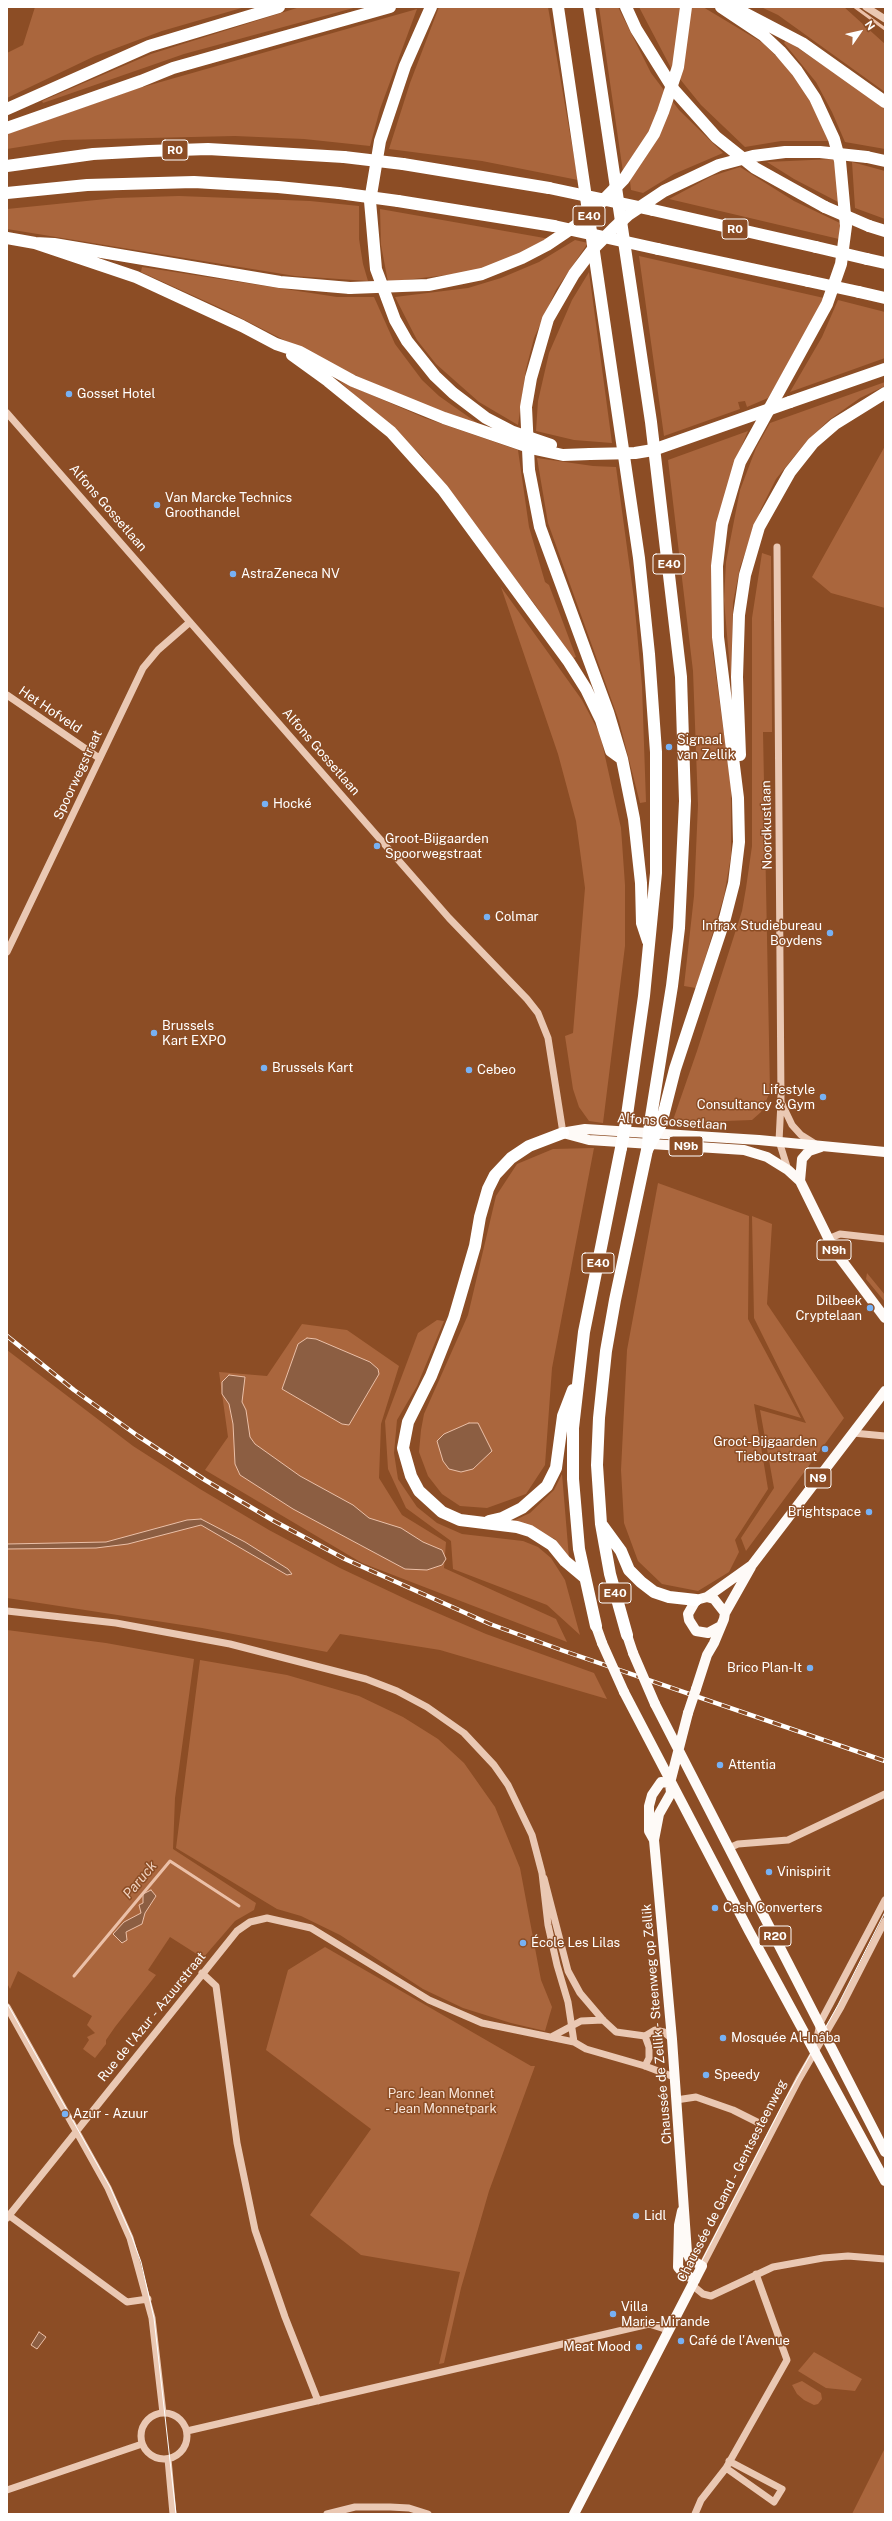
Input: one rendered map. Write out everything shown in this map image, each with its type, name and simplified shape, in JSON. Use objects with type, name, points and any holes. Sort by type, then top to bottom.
[{"type":"highway","points":[[7,109],[149,46],[279,7]]},
{"type":"highway","points":[[7,128],[141,81],[173,68],[390,7]]},
{"type":"highway","points":[[430,7],[386,119],[373,176],[370,201],[372,244],[376,269],[386,300],[407,341],[420,360],[453,393],[486,418],[513,432],[536,441],[590,454]]},
{"type":"highway","name":"E40","points":[[558,7],[639,558],[649,654],[656,752],[656,872],[650,947],[636,1065],[584,1332],[573,1428],[573,1479],[584,1577],[596,1626]]},
{"type":"highway","name":"E40","points":[[589,7],[651,422],[681,677],[685,801],[679,928],[655,1124],[647,1150],[615,1300],[602,1385],[597,1465],[601,1524],[610,1574],[627,1635]]},
{"type":"highway","points":[[626,7],[643,42],[674,90],[716,137],[755,168],[825,207],[869,226],[885,231]]},
{"type":"highway","points":[[7,238],[35,243],[54,244],[280,282],[350,288],[428,285],[482,274],[522,258],[547,245],[584,220],[624,179],[654,134],[663,112],[678,67],[686,7]]},
{"type":"highway","points":[[655,1124],[716,951],[734,883],[739,842],[738,798],[718,637],[717,566],[722,524],[740,462],[827,304],[841,264],[846,226],[840,161],[834,139],[814,98],[797,71],[780,51],[763,35],[721,7]]},
{"type":"highway","points":[[733,7],[802,44],[885,102]]},
{"type":"highway","name":"R0","points":[[7,166],[93,154],[149,151],[216,150],[344,157],[403,164],[549,188],[885,263]]},
{"type":"highway","points":[[650,947],[642,923],[642,883],[634,819],[622,759],[608,712],[540,527],[529,470],[526,407],[531,378],[548,319],[574,274],[593,249],[628,215],[664,191],[719,165],[753,156],[785,152],[820,152],[867,157],[885,161]]},
{"type":"highway","points":[[7,193],[87,185],[179,182],[278,187],[339,193],[554,226],[885,298]]},
{"type":"highway","points":[[35,243],[136,277],[242,326],[276,344],[360,406],[391,432],[419,461],[443,490],[569,662],[592,701],[612,751],[622,759]]},
{"type":"highway","points":[[276,344],[300,352],[396,400],[486,434],[535,449],[563,455],[635,453],[665,447],[885,369]]},
{"type":"highway","points":[[738,798],[740,773],[737,677],[739,615],[745,575],[759,527],[790,472],[813,444],[835,424],[885,392]]},
{"type":"highway","points":[[563,1133],[529,1146],[511,1158],[495,1175],[486,1196],[475,1246],[454,1318],[431,1376],[408,1422],[403,1448],[411,1476],[419,1491],[442,1512],[460,1520],[517,1527],[530,1531],[552,1545],[565,1561],[584,1577]]},
{"type":"highway","points":[[481,1523],[502,1518],[522,1508],[547,1486],[556,1468],[563,1416],[578,1378]]},
{"type":"highway","points":[[601,1524],[621,1551],[629,1570],[654,1592],[669,1597],[701,1599]]},
{"type":"main road","name":"Alfons Gossetlaan","points":[[563,1133],[585,1129],[779,1142]]},
{"type":"main road","name":"Alfons Gossetlaan","points":[[563,1133],[589,1140],[744,1150],[767,1157],[788,1170],[800,1182],[828,1239],[885,1318]]},
{"type":"main road","name":"N9b","points":[[779,1142],[885,1152]]},
{"type":"main road","points":[[800,1182],[802,1159],[809,1151],[821,1147]]},
{"type":"main road","name":"N9","points":[[725,1613],[752,1565],[885,1392]]},
{"type":"main road","name":"N9","points":[[701,1599],[752,1565]]},
{"type":"main road","points":[[701,1599],[714,1599],[725,1613],[721,1626],[708,1633],[696,1631],[692,1626],[688,1614],[701,1599]]},
{"type":"main road","name":"E40","points":[[596,1626],[624,1692],[670,1783]]},
{"type":"main road","name":"Chaussée de Zellik - Steenweg op Zellik","points":[[702,2266],[690,2259],[687,2254],[672,2039],[654,1840],[659,1814],[671,1793],[670,1783],[688,1713],[721,1626]]},
{"type":"main road","name":"E40","points":[[627,1635],[654,1704],[678,1754]]},
{"type":"main road","name":"R20","points":[[678,1754],[823,2028],[885,2152]]},
{"type":"main road","name":"Chaussée de Zellik - Steenweg op Zellik","points":[[654,1840],[649,1831],[649,1806],[652,1795],[661,1782],[670,1783]]},
{"type":"main road","name":"R20","points":[[670,1783],[885,2181]]},
{"type":"main road","name":"Chaussée de Zellik - Steenweg op Zellik","points":[[683,2206],[679,2225],[678,2267],[693,2282]]},
{"type":"main road","name":"Chaussée de Gand - Gentsesteenweg","points":[[574,2514],[702,2266]]},
{"type":"street","points":[[866,7],[885,19]]},
{"type":"street","name":"Alfons Gossetlaan","points":[[7,413],[449,918],[538,1013],[544,1024],[552,1055],[563,1133]]},
{"type":"street","name":"Noordkustlaan","points":[[777,547],[781,1102],[779,1142]]},
{"type":"street","name":"Spoorwegstraat","points":[[7,952],[143,668],[158,650],[190,622]]},
{"type":"street","name":"Het Hofveld","points":[[7,695],[99,758]]},
{"type":"street","points":[[781,1102],[792,1125],[801,1134],[821,1147]]},
{"type":"street","points":[[779,1142],[788,1170]]},
{"type":"street","points":[[828,1239],[840,1234],[885,1239]]},
{"type":"street","points":[[854,1433],[885,1436]]},
{"type":"street","points":[[7,1611],[116,1623],[230,1644],[366,1679],[397,1690],[427,1707],[464,1733],[494,1765],[514,1796],[532,1835],[568,1971],[580,1993],[603,2020],[616,2032],[645,2036],[656,2030],[664,2032],[672,2039]]},
{"type":"street","points":[[729,1848],[738,1844],[788,1840],[885,1794]]},
{"type":"street","points":[[542,1873],[548,1925],[557,1965],[568,2002],[574,2042]]},
{"type":"street","name":"Chaussée de Gand - Gentsesteenweg","points":[[702,2266],[814,2052],[823,2028],[885,1900]]},
{"type":"street","name":"Rue de l'Azur - Azuurstraat","points":[[8,2216],[202,1973],[237,1931],[250,1922],[267,1918],[285,1920],[311,1928],[429,2000],[482,2022],[551,2037]]},
{"type":"street","name":"Chaussée de Gand - Gentsesteenweg","points":[[823,2028],[841,2007],[885,1921]]},
{"type":"street","points":[[202,1973],[216,1986],[237,2143],[255,2230],[285,2317],[318,2401]]},
{"type":"street","points":[[7,2007],[118,2209],[137,2256],[148,2299],[162,2413]]},
{"type":"street","points":[[551,2037],[581,2021],[603,2020]]},
{"type":"street","points":[[645,2036],[649,2047],[649,2058],[645,2066]]},
{"type":"street","points":[[551,2037],[574,2042],[586,2048],[645,2066],[674,2077]]},
{"type":"street","points":[[676,2100],[696,2097],[733,2110],[761,2124]]},
{"type":"street","points":[[8,2216],[127,2302],[148,2299]]},
{"type":"street","points":[[693,2282],[706,2296],[711,2296],[773,2267],[823,2258],[848,2256],[885,2259]]},
{"type":"street","points":[[695,2514],[701,2500],[728,2465],[787,2360],[756,2274]]},
{"type":"street","points":[[187,2431],[649,2324],[668,2330]]},
{"type":"street","points":[[162,2413],[179,2418],[187,2431],[186,2442],[182,2450],[176,2456],[168,2459],[158,2458],[149,2454],[142,2444],[141,2430],[146,2421],[154,2415],[162,2413]]},
{"type":"street","points":[[7,2490],[142,2444]]},
{"type":"street","points":[[168,2459],[174,2514]]},
{"type":"street","points":[[728,2465],[782,2489],[774,2502],[728,2465]]},
{"type":"street","points":[[327,2514],[355,2507],[409,2508],[428,2514]]},
{"type":"green space","points":[[35,7],[245,7],[162,31],[95,56],[7,98],[7,53],[23,45]]},
{"type":"green space","points":[[300,7],[357,7],[184,54],[43,103],[42,101],[151,54]]},
{"type":"green space","points":[[439,7],[548,7],[578,180],[482,161],[389,149],[410,83]]},
{"type":"green space","points":[[599,7],[618,7],[651,73],[679,110],[723,153],[674,174],[643,193],[631,190],[628,164],[623,172]]},
{"type":"green space","points":[[639,7],[703,7],[763,43],[787,67],[803,87],[830,141],[781,141],[745,147],[701,105],[671,68]]},
{"type":"green space","points":[[761,7],[844,7],[885,44],[885,92],[778,15]]},
{"type":"green space","points":[[417,9],[380,109],[370,146],[304,139],[235,136],[63,140],[7,149],[7,134],[136,89]]},
{"type":"green space","points":[[786,40],[885,107],[885,149],[845,142],[832,112],[816,82],[784,43]]},
{"type":"green space","points":[[833,159],[838,175],[840,203],[794,179],[767,162]]},
{"type":"green space","points":[[852,162],[885,171],[885,219],[855,208]]},
{"type":"green space","points":[[740,167],[794,201],[840,223],[839,239],[669,199],[712,176]]},
{"type":"green space","points":[[179,196],[310,201],[359,206],[359,239],[363,264],[368,281],[295,276],[7,229],[7,209],[116,198]]},
{"type":"green space","points":[[380,209],[550,239],[516,256],[472,272],[388,282],[381,245]]},
{"type":"green space","points":[[575,240],[588,243],[556,290],[534,338],[526,369],[518,425],[479,402],[436,364],[417,340],[395,297],[468,288],[501,278],[539,262]]},
{"type":"green space","points":[[639,256],[824,298],[814,321],[768,398],[747,407],[745,401],[738,402],[740,409],[664,436]]},
{"type":"green space","points":[[142,267],[337,297],[374,297],[395,344],[422,380],[439,396],[480,425],[425,406],[343,370],[225,310],[141,272]]},
{"type":"green space","points":[[589,272],[612,443],[574,440],[536,431],[538,401],[549,353],[572,300]]},
{"type":"green space","points":[[838,300],[885,312],[885,358],[790,392],[822,337]]},
{"type":"green space","points":[[339,381],[425,418],[518,450],[529,527],[545,582],[549,585],[576,657],[571,659],[536,606],[422,456]]},
{"type":"green space","points":[[885,382],[885,386],[860,398],[829,420],[806,442],[776,479],[761,509],[740,567],[733,603],[731,681],[724,600],[726,562],[740,490],[756,448],[770,423]]},
{"type":"green space","points":[[748,431],[734,464],[719,515],[712,610],[713,653],[731,786],[731,856],[724,896],[696,988],[684,986],[694,896],[698,805],[693,671],[668,460]]},
{"type":"green space","points":[[885,446],[885,608],[831,593],[812,577]]},
{"type":"green space","points":[[537,458],[593,466],[616,467],[634,599],[642,686],[646,802],[640,803],[619,721],[548,523]]},
{"type":"green space","points":[[762,553],[771,556],[772,732],[763,732],[770,1092],[761,1112],[752,1120],[672,1123],[742,911],[746,888],[752,846],[752,618]]},
{"type":"green space","points":[[501,587],[582,700],[600,734],[621,828],[625,885],[625,946],[603,1123],[589,1121],[579,1107],[573,1089],[565,1036],[573,1033],[585,888],[576,821],[558,754]]},
{"type":"green space","points":[[594,1148],[552,1368],[545,1465],[526,1494],[487,1508],[460,1506],[442,1494],[428,1476],[419,1452],[421,1430],[424,1414],[468,1315],[496,1196],[517,1164],[553,1149]]},
{"type":"green space","points":[[658,1183],[749,1216],[748,1319],[801,1418],[754,1404],[768,1489],[735,1540],[739,1552],[729,1572],[698,1591],[662,1584],[638,1561],[624,1523],[621,1470],[627,1350]]},
{"type":"green space","points":[[752,1216],[772,1224],[767,1304],[844,1418],[746,1551],[741,1538],[774,1488],[760,1410],[806,1423],[754,1318]]},
{"type":"green space","points":[[867,1273],[885,1295],[885,1302],[866,1279]]},
{"type":"green space","points":[[437,1320],[444,1321],[417,1386],[397,1420],[394,1453],[398,1479],[417,1507],[437,1523],[462,1534],[523,1541],[538,1547],[551,1558],[565,1580],[580,1635],[547,1605],[453,1569],[451,1541],[406,1508],[388,1469],[385,1421],[418,1333]]},
{"type":"green space","points":[[302,1324],[347,1330],[399,1366],[381,1424],[379,1478],[402,1515],[446,1542],[444,1568],[556,1619],[567,1642],[362,1563],[205,1470],[228,1437],[219,1372],[267,1376]],"holes":[[[298,1344],[378,1369],[379,1374],[349,1425],[342,1424],[282,1389]]]},
{"type":"green space","points":[[7,1350],[133,1446],[200,1489],[269,1530],[340,1568],[412,1602],[486,1634],[594,1673],[607,1699],[440,1650],[340,1634],[327,1652],[202,1628],[7,1598]]},
{"type":"green space","points":[[562,1474],[569,1558],[555,1539],[527,1526],[511,1522],[530,1513],[554,1490]]},
{"type":"green space","points":[[7,1630],[106,1643],[194,1659],[175,1798],[173,1849],[256,1903],[254,1910],[235,1921],[203,1958],[170,1937],[148,1970],[156,1975],[115,2027],[106,2040],[106,2044],[95,2058],[83,2049],[89,2040],[87,2037],[95,2033],[87,2025],[92,2016],[18,1971],[10,1989],[7,1983]]},
{"type":"green space","points":[[200,1660],[287,1675],[359,1696],[403,1717],[438,1739],[464,1763],[495,1807],[520,1868],[541,1980],[552,2007],[545,2031],[511,2023],[463,2008],[423,1989],[340,1935],[301,1916],[277,1909],[176,1848]]},
{"type":"green space","name":"Parc Jean Monnet - Jean Monnetpark","points":[[325,1947],[531,2066],[535,2066],[489,2191],[461,2288],[444,2363],[439,2364],[460,2272],[361,2255],[310,2215],[371,2129],[266,2050],[288,1970]]},
{"type":"green space","points":[[814,2352],[862,2379],[855,2391],[826,2388],[798,2371]]},
{"type":"green space","points":[[802,2381],[821,2393],[822,2399],[818,2404],[814,2405],[804,2400],[797,2394],[792,2385]]},
{"type":"green space","points":[[885,2448],[885,2514],[852,2514]]},
{"type":"shaded area","points":[[307,1338],[316,1339],[370,1362],[378,1369],[379,1374],[349,1425],[342,1424],[282,1389],[298,1344]]},
{"type":"shaded area","points":[[229,1375],[245,1377],[242,1402],[246,1410],[250,1437],[255,1444],[300,1476],[353,1505],[369,1518],[401,1528],[423,1542],[442,1550],[446,1559],[442,1565],[427,1570],[405,1569],[293,1509],[240,1475],[235,1464],[233,1424],[229,1404],[222,1394],[222,1382]]},
{"type":"shaded area","points":[[469,1423],[478,1423],[492,1451],[473,1469],[461,1472],[449,1469],[443,1461],[437,1441],[444,1434]]},
{"type":"shaded area","points":[[201,1519],[245,1542],[288,1569],[292,1574],[287,1575],[201,1525],[128,1544],[96,1548],[7,1549],[7,1544],[106,1542],[187,1520]]},
{"type":"shaded area","points":[[151,1890],[156,1896],[145,1913],[142,1924],[126,1932],[127,1940],[122,1943],[113,1934],[124,1922],[141,1913],[139,1905],[143,1903],[143,1894]]},
{"type":"shaded area","points":[[39,2332],[46,2337],[37,2349],[31,2345]]},
{"type":"waterway","points":[[855,7],[885,29]]},
{"type":"waterway","name":"Paruck","points":[[74,1976],[170,1861],[239,1906]]},
{"type":"tram line","points":[[571,2514],[785,2100],[838,2005],[885,1912]]},
{"type":"tram line","points":[[7,2003],[110,2187],[132,2237],[141,2262],[154,2318],[176,2514]]},
{"type":"railway","points":[[7,1336],[74,1390],[138,1436],[205,1480],[274,1521],[345,1559],[490,1624],[564,1651],[885,1761]]},
{"type":"place","name":"Gosset Hotel","points":[[69,394]]},
{"type":"place","name":"Van Marcke Technics Groothandel","points":[[157,505]]},
{"type":"place","name":"AstraZeneca NV","points":[[233,574]]},
{"type":"place","name":"Signaal van Zellik","points":[[669,747]]},
{"type":"place","name":"Hocké","points":[[265,804]]},
{"type":"place","name":"Groot-Bijgaarden Spoorwegstraat","points":[[377,846]]},
{"type":"place","name":"Colmar","points":[[487,917]]},
{"type":"place","name":"Infrax Studiebureau Boydens","points":[[830,933]]},
{"type":"place","name":"Brussels Kart EXPO","points":[[154,1033]]},
{"type":"place","name":"Brussels Kart","points":[[264,1068]]},
{"type":"place","name":"Cebeo","points":[[469,1070]]},
{"type":"place","name":"Lifestyle Consultancy & Gym","points":[[823,1097]]},
{"type":"place","name":"Dilbeek Cryptelaan","points":[[870,1308]]},
{"type":"place","name":"Groot-Bijgaarden Tieboutstraat","points":[[825,1449]]},
{"type":"place","name":"Brightspace","points":[[869,1512]]},
{"type":"place","name":"Brico Plan-It","points":[[810,1668]]},
{"type":"place","name":"Attentia","points":[[720,1765]]},
{"type":"place","name":"Vinispirit","points":[[769,1872]]},
{"type":"place","name":"Cash Converters","points":[[715,1908]]},
{"type":"place","name":"École Les Lilas","points":[[523,1943]]},
{"type":"place","name":"Mosquée Al-Inâba","points":[[723,2038]]},
{"type":"place","name":"Speedy","points":[[706,2075]]},
{"type":"place","name":"Azur - Azuur","points":[[65,2114]]},
{"type":"place","name":"Lidl","points":[[636,2216]]},
{"type":"place","name":"Villa Marie-Mirande","points":[[613,2314]]},
{"type":"place","name":"Café de l'Avenue","points":[[681,2341]]},
{"type":"place","name":"Meat Mood","points":[[639,2347]]}]
